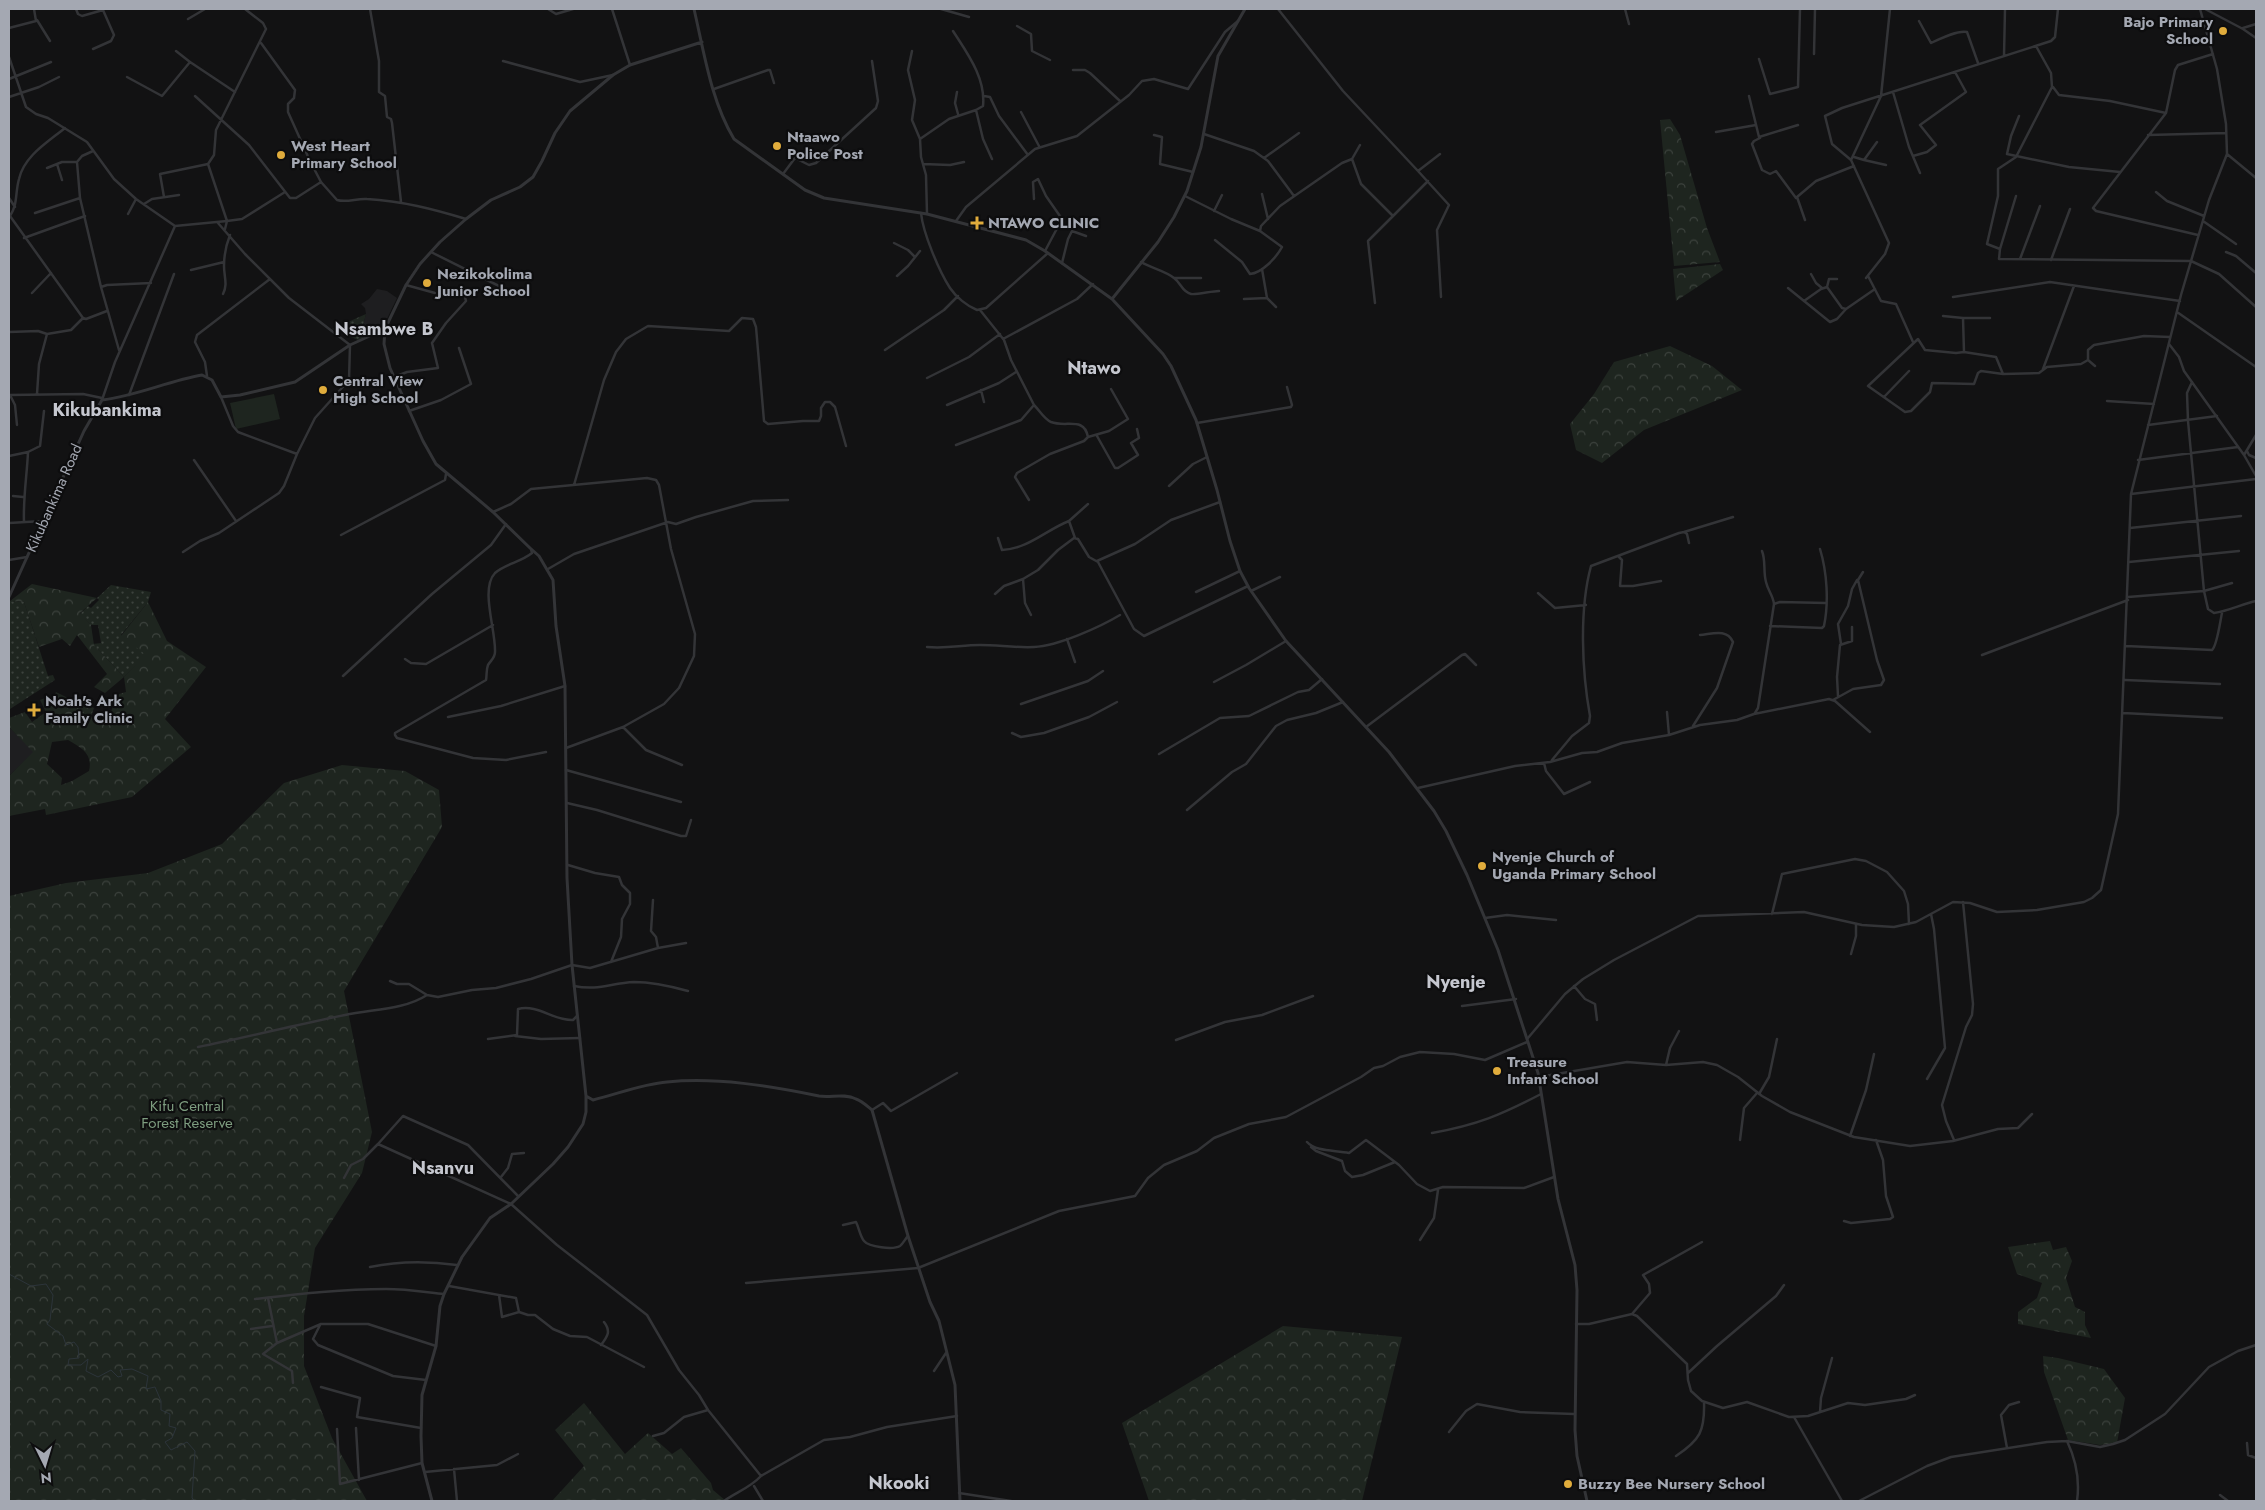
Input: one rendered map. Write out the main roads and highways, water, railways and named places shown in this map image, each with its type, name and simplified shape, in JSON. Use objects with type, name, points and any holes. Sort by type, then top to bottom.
[{"type":"waterway","points":[[9,1260],[9,1274],[31,1286],[46,1284],[53,1295],[50,1320],[47,1324],[63,1336],[66,1345],[74,1342],[78,1347],[79,1358],[69,1359],[68,1365],[81,1365],[88,1359],[86,1371],[98,1377],[111,1370],[118,1377],[122,1376],[120,1370],[132,1369],[148,1376],[146,1389],[155,1387],[161,1401],[161,1410],[170,1414],[169,1426],[176,1428],[172,1438],[165,1442],[171,1450],[187,1442],[195,1451],[192,1498],[195,1501]]},
{"type":"place","name":"Bajo Primary School","points":[[2223,31]]},
{"type":"place","name":"Ntaawo Police Post","points":[[777,146]]},
{"type":"place","name":"West Heart Primary School","points":[[281,155]]},
{"type":"place","name":"NTAWO CLINIC","points":[[977,223]]},
{"type":"place","name":"Nezikokolima Junior School","points":[[427,283]]},
{"type":"place","name":"Central View High School","points":[[323,390]]},
{"type":"place","name":"Noah's Ark Family Clinic","points":[[34,710]]},
{"type":"place","name":"Nyenje Church of Uganda Primary School","points":[[1482,866]]},
{"type":"place","name":"Treasure Infant School","points":[[1497,1071]]},
{"type":"place","name":"Buzzy Bee Nursery School","points":[[1568,1484]]},
{"type":"district","name":"Nsambwe B","points":[[384,329]]},
{"type":"district","name":"Ntawo","points":[[1094,368]]},
{"type":"district","name":"Kikubankima","points":[[107,410]]},
{"type":"district","name":"Nyenje","points":[[1456,982]]},
{"type":"district","name":"Nsanvu","points":[[443,1168]]},
{"type":"district","name":"Nkooki","points":[[899,1483]]},
{"type":"park label","name":"Kifu Central Forest Reserve","points":[[187,1114]]}]
